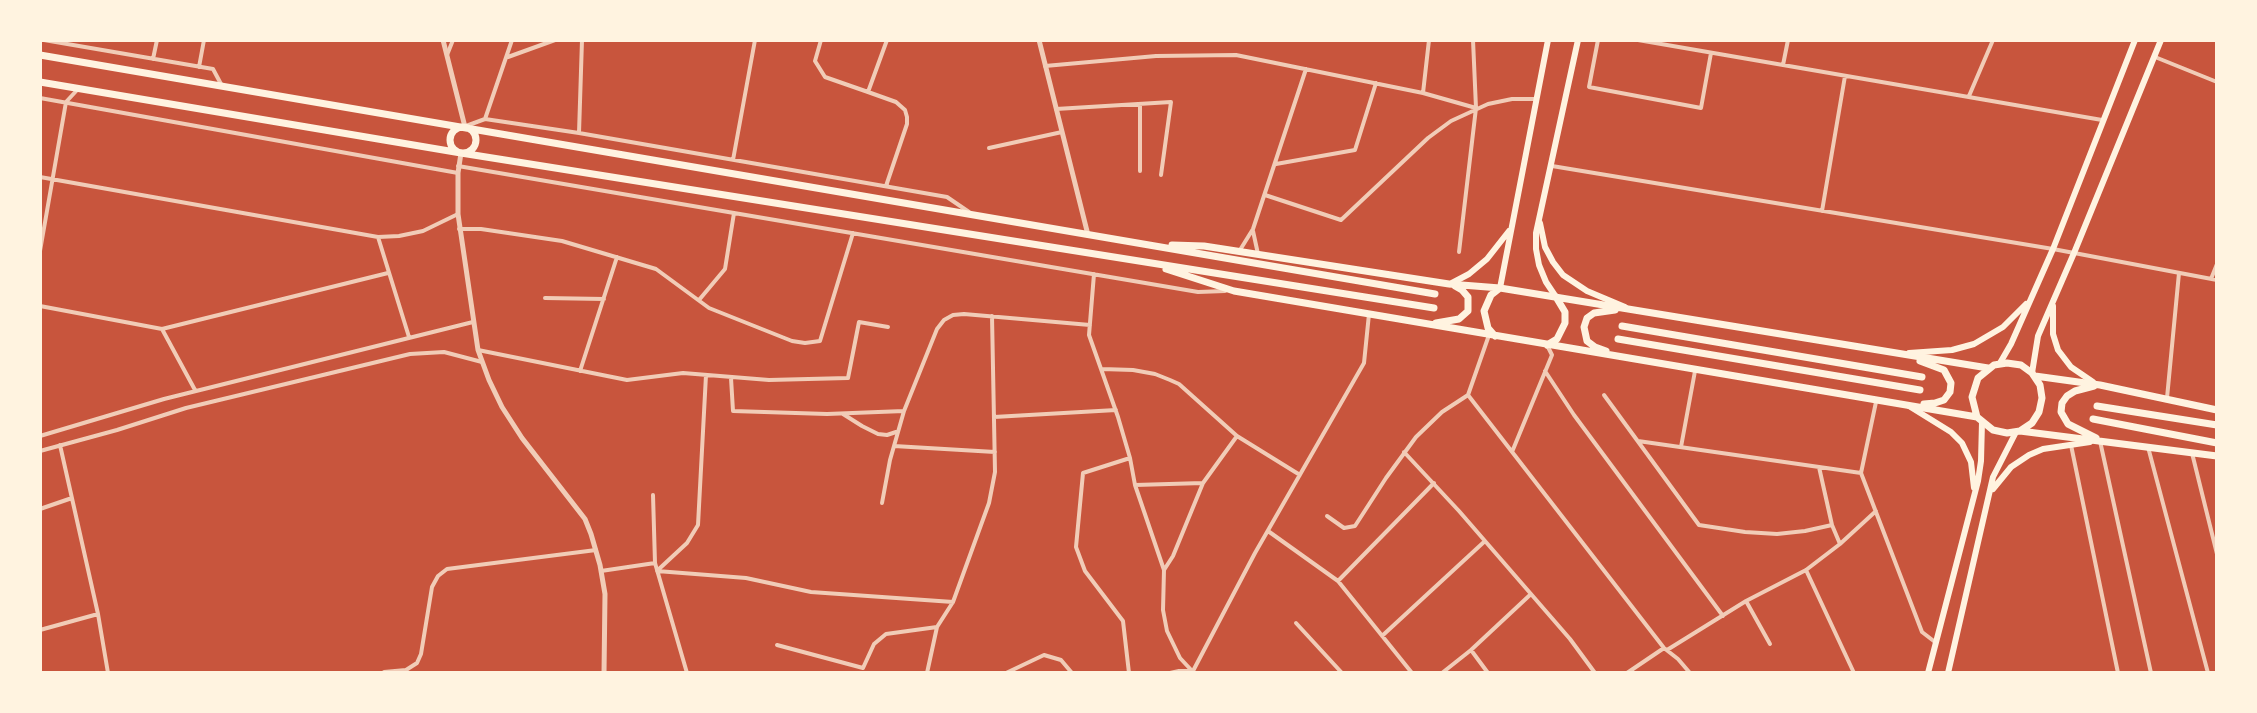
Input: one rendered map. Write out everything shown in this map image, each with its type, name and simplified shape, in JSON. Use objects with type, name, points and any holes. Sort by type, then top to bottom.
[{"type":"highway","points":[[40,55],[1435,294]]},
{"type":"highway","points":[[40,82],[461,153],[1434,308]]},
{"type":"highway","points":[[461,153],[451,146],[449,138],[453,131],[465,127]]},
{"type":"highway","points":[[461,153],[472,150],[476,142],[475,134],[465,127]]},
{"type":"highway","points":[[1145,245],[1204,246],[1449,284],[1500,288],[1988,368]]},
{"type":"highway","points":[[1141,261],[1234,291],[1906,404],[1980,420],[2000,432],[2018,431],[2148,446],[2217,458]]},
{"type":"highway","points":[[1425,324],[1455,321],[1468,311],[1466,293],[1449,284]]},
{"type":"highway","points":[[1492,336],[1484,311],[1491,295],[1500,288]]},
{"type":"highway","points":[[1547,345],[1557,339],[1565,323],[1565,312],[1556,297]]},
{"type":"highway","points":[[1625,358],[1591,344],[1585,337],[1584,327],[1587,318],[1594,313],[1633,310]]},
{"type":"highway","points":[[1622,326],[1922,377]]},
{"type":"highway","points":[[1618,339],[1920,390]]},
{"type":"highway","points":[[1898,354],[1939,368],[1947,374],[1951,383],[1950,392],[1939,402],[1906,404]]},
{"type":"highway","points":[[1980,420],[1972,404],[1972,390],[1978,378],[1988,368],[2000,363],[2021,365],[2033,375],[2042,391],[2036,418],[2018,431]]},
{"type":"highway","points":[[2033,375],[2100,385],[2217,410]]},
{"type":"highway","points":[[2100,385],[2071,393],[2062,403],[2061,412],[2068,424],[2100,441]]},
{"type":"highway","points":[[2097,406],[2217,425]]},
{"type":"highway","points":[[2093,419],[2217,443]]},
{"type":"main road","points":[[1500,288],[1548,40]]},
{"type":"main road","points":[[1556,297],[1542,274],[1535,241],[1578,40]]},
{"type":"main road","points":[[2000,363],[2053,249],[2135,40]]},
{"type":"main road","points":[[2033,375],[2038,336],[2161,40]]},
{"type":"main road","points":[[1539,219],[1545,247],[1563,275],[1587,291],[1633,310]]},
{"type":"main road","points":[[1449,284],[1469,274],[1487,259],[1511,228]]},
{"type":"main road","points":[[1898,354],[1943,352],[1974,344],[1996,332],[2033,295]]},
{"type":"main road","points":[[2054,301],[2053,327],[2058,350],[2078,373],[2100,385]]},
{"type":"main road","points":[[1906,404],[1951,432],[1962,443],[1971,462],[1974,491]]},
{"type":"main road","points":[[1928,673],[1981,461],[1980,420]]},
{"type":"main road","points":[[1948,673],[1989,495],[1997,468],[2018,431]]},
{"type":"main road","points":[[1989,495],[2005,473],[2023,458],[2043,449],[2100,441]]},
{"type":"street","points":[[44,40],[213,69],[223,86]]},
{"type":"street","points":[[153,59],[157,40]]},
{"type":"street","points":[[199,67],[204,40]]},
{"type":"street","points":[[443,40],[465,127],[485,119],[886,186],[947,197],[974,215]]},
{"type":"street","points":[[447,55],[453,40]]},
{"type":"street","points":[[485,119],[512,40]]},
{"type":"street","points":[[507,58],[555,40]]},
{"type":"street","points":[[579,133],[582,40]]},
{"type":"street","points":[[733,160],[755,40]]},
{"type":"street","points":[[821,40],[815,61],[825,77],[896,102],[905,110],[907,124],[886,186]]},
{"type":"street","points":[[868,92],[887,40]]},
{"type":"street","points":[[1039,40],[1088,235]]},
{"type":"street","points":[[1423,93],[1429,40]]},
{"type":"street","points":[[1459,252],[1476,108],[1473,40]]},
{"type":"street","points":[[1598,40],[1589,87],[1701,108],[1711,53]]},
{"type":"street","points":[[1638,40],[2102,120]]},
{"type":"street","points":[[1783,65],[1788,40]]},
{"type":"street","points":[[1969,96],[1993,40]]},
{"type":"street","points":[[1045,66],[1156,56],[1236,55],[1423,93],[1476,108]]},
{"type":"street","points":[[2155,57],[2217,82]]},
{"type":"street","points":[[1239,252],[1253,229],[1306,69]]},
{"type":"street","points":[[1822,211],[1845,76]]},
{"type":"street","points":[[1276,164],[1355,150],[1376,83]]},
{"type":"street","points":[[40,251],[66,102],[78,88]]},
{"type":"street","points":[[40,98],[1198,292],[1234,291]]},
{"type":"street","points":[[1265,195],[1341,220],[1428,138],[1451,121],[1476,108],[1512,99],[1536,99]]},
{"type":"street","points":[[1056,109],[1171,102],[1161,175]]},
{"type":"street","points":[[1140,104],[1140,171]]},
{"type":"street","points":[[989,148],[1062,132]]},
{"type":"street","points":[[461,153],[458,169],[459,229],[478,350],[495,394],[512,423],[585,519],[601,571],[606,608],[604,673]]},
{"type":"street","points":[[1552,166],[2053,249],[2214,280],[2217,264]]},
{"type":"street","points":[[40,177],[378,237],[423,231],[458,214]]},
{"type":"street","points":[[699,300],[725,269],[734,213]]},
{"type":"street","points":[[459,229],[481,229],[562,241],[656,269],[709,308],[792,341],[805,343],[820,341],[853,233]]},
{"type":"street","points":[[1253,229],[1258,255]]},
{"type":"street","points":[[378,237],[409,337]]},
{"type":"street","points":[[580,371],[617,257]]},
{"type":"street","points":[[40,306],[162,329],[388,273]]},
{"type":"street","points":[[2167,400],[2179,273]]},
{"type":"street","points":[[1094,274],[1089,335],[1116,410],[1135,485],[1164,570],[1163,610],[1167,631],[1180,658],[1193,672]]},
{"type":"street","points":[[545,298],[604,299]]},
{"type":"street","points":[[882,503],[904,411],[937,329],[944,320],[958,314],[1090,325]]},
{"type":"street","points":[[1193,672],[1268,531],[1364,363],[1369,314]]},
{"type":"street","points":[[927,673],[937,627],[953,602],[989,503],[995,472],[992,316]]},
{"type":"street","points":[[40,436],[195,391],[473,322]]},
{"type":"street","points":[[478,350],[627,380],[683,373],[769,380],[848,378],[859,322],[888,327]]},
{"type":"street","points":[[162,329],[195,391]]},
{"type":"street","points":[[1327,516],[1344,528],[1355,526],[1404,452],[1433,419],[1468,395],[1492,336]]},
{"type":"street","points":[[1512,452],[1552,355],[1547,345]]},
{"type":"street","points":[[40,451],[186,408],[410,354],[444,352],[482,362]]},
{"type":"street","points":[[1102,369],[1148,372],[1179,384],[1237,436],[1300,475]]},
{"type":"street","points":[[1681,447],[1696,369]]},
{"type":"street","points":[[1545,371],[1574,415],[1723,616]]},
{"type":"street","points":[[657,571],[687,543],[698,525],[706,375]]},
{"type":"street","points":[[731,378],[733,411],[843,414],[904,411]]},
{"type":"street","points":[[1468,395],[1665,649],[1690,673]]},
{"type":"street","points":[[1604,395],[1699,525],[1761,534],[1791,533],[1832,525]]},
{"type":"street","points":[[1877,399],[1861,473],[1922,632],[1935,642]]},
{"type":"street","points":[[994,417],[1116,410]]},
{"type":"street","points":[[843,414],[878,434],[898,431]]},
{"type":"street","points":[[1164,570],[1173,556],[1203,483],[1237,436]]},
{"type":"street","points":[[1638,441],[1861,473]]},
{"type":"street","points":[[2100,441],[2151,673]]},
{"type":"street","points":[[60,445],[108,673]]},
{"type":"street","points":[[2071,445],[2118,673]]},
{"type":"street","points":[[894,446],[995,452]]},
{"type":"street","points":[[2148,446],[2208,673]]},
{"type":"street","points":[[1404,452],[1570,639],[1595,673]]},
{"type":"street","points":[[2191,453],[2217,554]]},
{"type":"street","points":[[1129,673],[1123,621],[1085,571],[1076,547],[1083,473],[1130,458]]},
{"type":"street","points":[[1819,467],[1832,525],[1840,544]]},
{"type":"street","points":[[1135,485],[1203,483]]},
{"type":"street","points":[[1338,581],[1434,483]]},
{"type":"street","points":[[653,495],[655,563],[687,673]]},
{"type":"street","points":[[40,509],[72,498]]},
{"type":"street","points":[[1627,673],[1746,601],[1806,570],[1876,511]]},
{"type":"street","points":[[1268,531],[1338,581],[1412,673]]},
{"type":"street","points":[[1382,636],[1485,541]]},
{"type":"street","points":[[384,672],[406,670],[417,663],[432,587],[438,576],[447,569],[596,550]]},
{"type":"street","points":[[601,571],[655,563]]},
{"type":"street","points":[[1806,570],[1854,673]]},
{"type":"street","points":[[657,571],[746,578],[811,592],[953,602]]},
{"type":"street","points":[[1442,673],[1531,594]]},
{"type":"street","points":[[1746,601],[1770,644]]},
{"type":"street","points":[[40,630],[98,614]]},
{"type":"street","points":[[1296,623],[1342,673]]},
{"type":"street","points":[[777,645],[863,668],[874,644],[886,634],[937,627]]},
{"type":"street","points":[[1471,650],[1488,673]]},
{"type":"street","points":[[1006,673],[1049,655],[1061,660],[1072,673]]},
{"type":"street","points":[[1170,673],[1193,672]]}]
